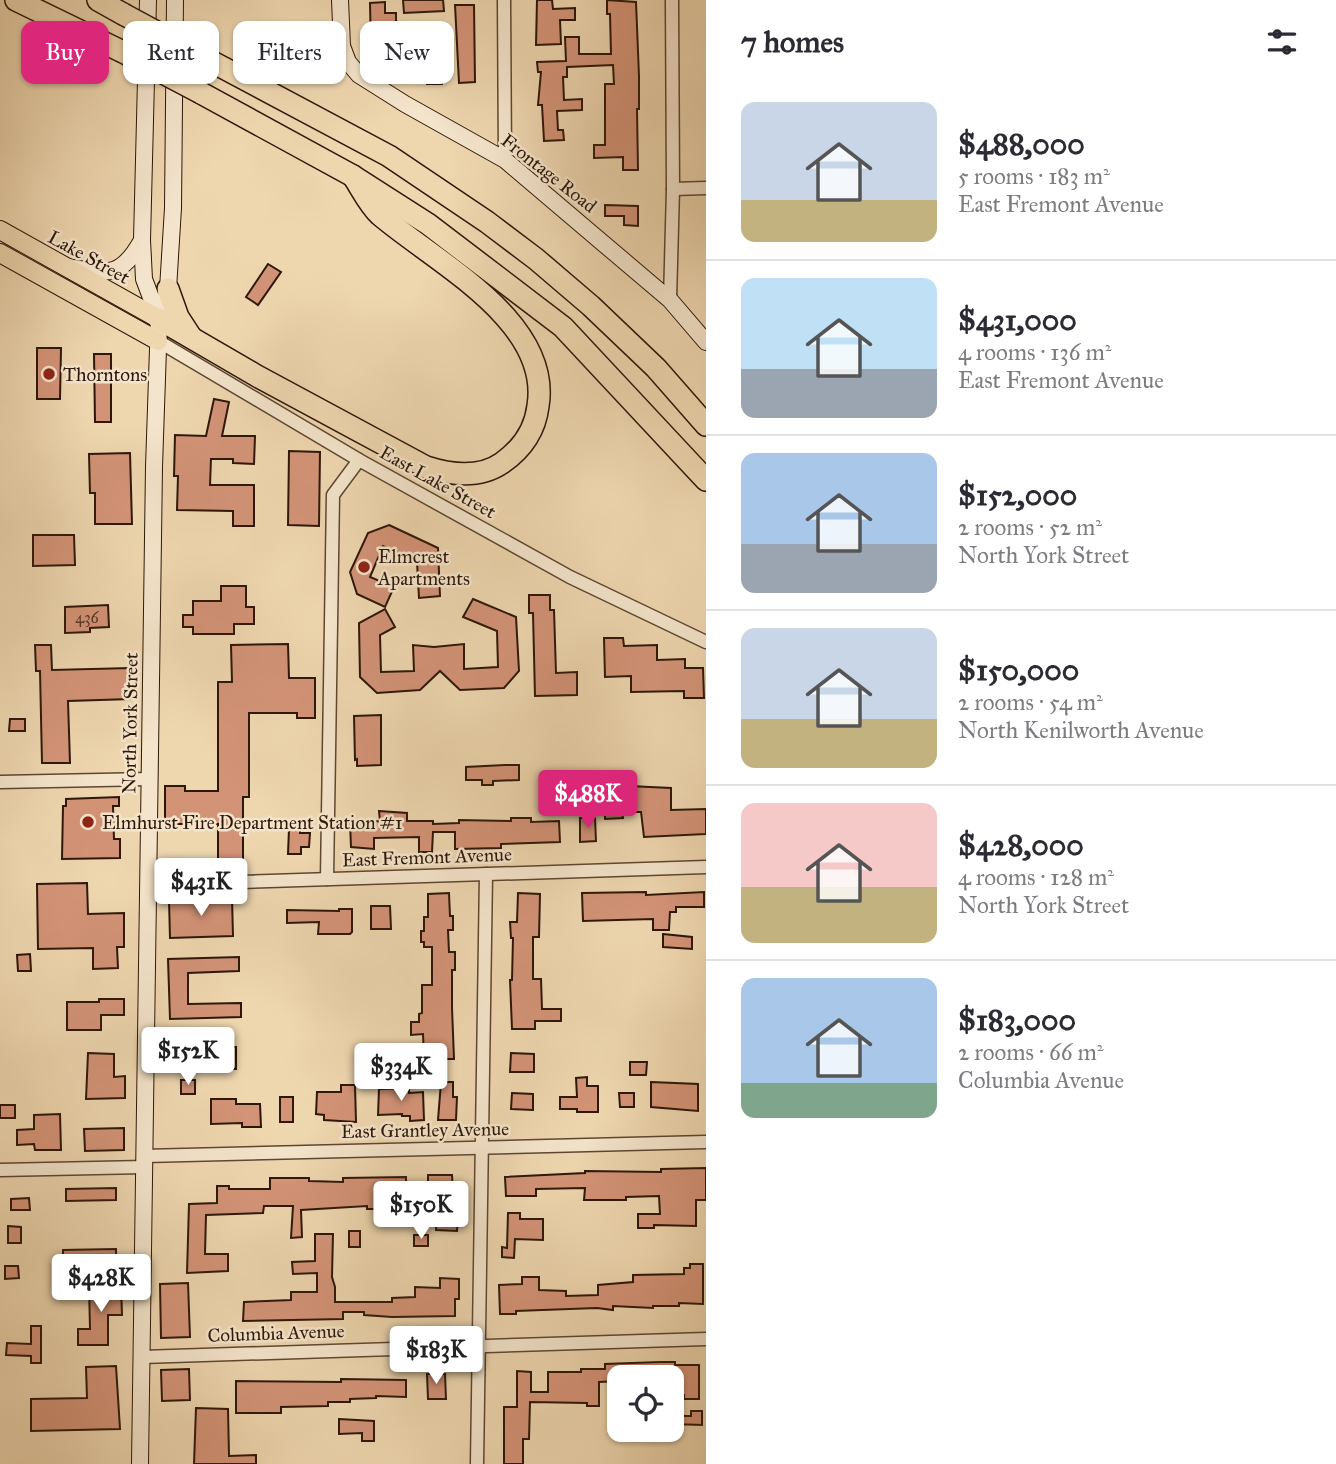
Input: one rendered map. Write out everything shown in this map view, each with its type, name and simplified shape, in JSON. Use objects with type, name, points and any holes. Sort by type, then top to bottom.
[{"type":"highway","points":[[16,0],[201,93],[353,176],[428,224],[563,327],[706,480]]},
{"type":"highway","points":[[35,0],[121,51]]},
{"type":"highway","points":[[98,0],[118,7],[203,57],[389,156],[486,222],[536,259],[591,306],[656,368],[706,425]]},
{"type":"highway","points":[[158,330],[192,339],[426,467],[445,473],[463,474],[498,466],[521,447],[534,424],[540,394],[539,378],[525,342],[501,313],[473,288],[377,212],[353,176]]},
{"type":"highway","points":[[168,289],[178,317],[192,339]]},
{"type":"main road","name":"North York Street","points":[[148,0],[142,240],[144,279],[158,330]]},
{"type":"main road","name":"North York Street","points":[[140,1464],[154,481],[158,330],[168,289],[173,208],[175,0]]},
{"type":"main road","name":"Frontage Road","points":[[340,0],[342,46],[348,62],[359,75],[505,160],[670,300],[706,342]]},
{"type":"main road","name":"Lake Street","points":[[0,230],[58,264],[158,330]]},
{"type":"main road","points":[[58,264],[103,271],[121,268],[132,258],[142,240]]},
{"type":"main road","points":[[0,253],[158,330]]},
{"type":"street","points":[[504,0],[505,160]]},
{"type":"street","points":[[670,300],[673,189],[672,0]]},
{"type":"street","points":[[673,189],[706,188]]},
{"type":"street","name":"East Lake Street","points":[[158,330],[359,460],[569,577],[706,642]]},
{"type":"street","points":[[327,879],[332,495],[359,460]]},
{"type":"street","points":[[0,782],[150,779]]},
{"type":"street","name":"East Fremont Avenue","points":[[148,885],[706,867]]},
{"type":"street","points":[[477,1464],[486,874]]},
{"type":"street","name":"East Grantley Avenue","points":[[0,1170],[144,1161],[706,1142]]},
{"type":"street","name":"Columbia Avenue","points":[[142,1357],[706,1339]]},
{"type":"building","points":[[403,0],[443,0],[444,11],[404,13]]},
{"type":"building","points":[[537,0],[552,0],[553,9],[575,8],[575,20],[560,20],[561,44],[536,45]]},
{"type":"building","points":[[607,0],[636,2],[639,76],[638,170],[623,170],[623,157],[594,158],[594,145],[605,145],[605,84],[614,84],[613,65],[567,67],[567,77],[563,77],[564,100],[582,99],[582,110],[557,111],[558,130],[563,130],[564,140],[544,141],[542,105],[538,105],[541,72],[538,72],[537,62],[566,61],[565,37],[579,37],[579,54],[611,54]]},
{"type":"building","points":[[385,2],[385,13],[396,13],[396,21],[370,21],[370,3]]},
{"type":"building","points":[[455,5],[474,5],[475,82],[459,83]]},
{"type":"building","points":[[605,205],[638,206],[638,226],[624,225],[624,216],[605,216]]},
{"type":"building","points":[[268,264],[281,272],[258,305],[246,297]]},
{"type":"building","name":"Thorntons","points":[[37,348],[61,348],[60,399],[37,399]]},
{"type":"building","name":"Thorntons","points":[[94,354],[111,354],[111,422],[95,422]]},
{"type":"building","points":[[214,399],[229,402],[222,436],[255,436],[254,464],[233,463],[233,459],[211,459],[210,485],[254,485],[254,526],[233,526],[233,511],[177,510],[175,435],[206,436]]},
{"type":"building","points":[[289,451],[320,452],[319,526],[288,525]]},
{"type":"building","points":[[130,453],[132,524],[95,524],[95,493],[90,493],[89,454]]},
{"type":"building","name":"Elmcrest Apartments","points":[[389,525],[438,548],[440,596],[419,598],[417,562],[383,546],[370,577],[394,587],[385,607],[357,594],[350,572],[368,533]]},
{"type":"building","points":[[33,535],[74,535],[75,565],[33,566]]},
{"type":"building","points":[[221,586],[246,586],[246,607],[254,607],[254,624],[234,624],[234,634],[193,634],[193,627],[183,627],[183,615],[193,615],[193,601],[221,601]]},
{"type":"building","points":[[529,595],[550,595],[550,610],[554,610],[556,673],[577,672],[577,695],[535,696],[533,613],[529,613]]},
{"type":"building","points":[[473,599],[516,617],[519,671],[504,688],[460,690],[440,671],[420,690],[377,693],[360,677],[359,623],[385,609],[395,627],[380,635],[381,672],[414,671],[413,645],[434,647],[464,644],[464,669],[498,667],[497,631],[463,617]]},
{"type":"building","points":[[108,605],[109,627],[90,628],[90,632],[65,633],[65,607]]},
{"type":"building","points":[[604,638],[623,638],[624,646],[657,645],[657,660],[685,659],[685,668],[703,668],[704,698],[684,698],[684,691],[631,692],[631,676],[605,677]]},
{"type":"building","points":[[288,644],[289,678],[315,678],[315,718],[297,718],[297,713],[249,713],[249,797],[243,797],[243,866],[218,866],[218,824],[165,824],[165,786],[185,786],[185,791],[218,791],[218,682],[232,682],[231,645]]},
{"type":"building","points":[[35,645],[51,645],[52,670],[131,668],[131,699],[68,701],[70,763],[42,763],[40,671],[36,671]]},
{"type":"building","points":[[381,715],[381,765],[357,766],[354,716]]},
{"type":"building","points":[[10,719],[25,719],[25,731],[9,731]]},
{"type":"building","points":[[519,765],[519,780],[493,781],[493,785],[482,785],[482,780],[466,780],[466,767]]},
{"type":"building","points":[[614,775],[629,775],[629,786],[671,788],[671,810],[706,809],[706,834],[644,837],[641,812],[622,812],[623,818],[605,819],[604,786],[614,785]]},
{"type":"building","name":"Elmhurst Fire Department Station #1","points":[[119,797],[119,806],[113,806],[114,839],[120,839],[120,858],[62,859],[63,806],[66,806],[66,799]]},
{"type":"building","points":[[379,811],[407,813],[407,821],[433,821],[433,824],[459,823],[459,820],[511,821],[511,818],[531,818],[531,822],[559,821],[560,842],[455,849],[455,832],[433,832],[432,852],[419,852],[419,837],[374,838],[374,849],[351,847],[350,822],[380,821]]},
{"type":"building","points":[[580,818],[595,818],[596,841],[580,842]]},
{"type":"building","points":[[289,829],[310,833],[309,847],[301,847],[301,854],[288,854]]},
{"type":"building","points":[[87,883],[88,914],[124,913],[124,947],[117,947],[118,968],[93,969],[93,948],[38,949],[37,884]]},
{"type":"building","points":[[646,892],[646,895],[704,892],[704,907],[676,907],[676,912],[670,912],[669,930],[653,930],[653,919],[583,921],[582,893]]},
{"type":"building","points":[[449,893],[453,930],[448,930],[449,952],[455,952],[455,970],[452,970],[454,1059],[424,1059],[423,1034],[411,1035],[411,1022],[419,1022],[419,1014],[422,1013],[422,985],[432,985],[432,947],[424,947],[421,931],[424,931],[424,917],[428,917],[428,894]]},
{"type":"building","points":[[518,893],[540,894],[539,937],[533,937],[533,979],[541,979],[542,1009],[561,1009],[561,1021],[535,1021],[535,1029],[512,1029],[510,980],[513,938],[510,922],[517,922]]},
{"type":"building","points":[[232,898],[233,936],[170,938],[169,900]]},
{"type":"building","points":[[371,906],[390,906],[391,929],[371,929]]},
{"type":"building","points":[[352,909],[350,934],[318,934],[319,922],[287,923],[287,910]]},
{"type":"building","points":[[663,934],[692,937],[692,949],[663,947]]},
{"type":"building","points":[[30,954],[31,971],[18,971],[17,955]]},
{"type":"building","points":[[239,957],[239,971],[188,973],[188,1004],[241,1003],[241,1017],[170,1019],[168,959]]},
{"type":"building","points":[[99,999],[124,999],[124,1015],[101,1015],[101,1030],[67,1030],[67,1002],[99,1002]]},
{"type":"building","points":[[220,1047],[236,1047],[236,1069],[220,1069]]},
{"type":"building","points":[[194,1048],[194,1063],[164,1064],[164,1049]]},
{"type":"building","points":[[88,1053],[114,1054],[114,1077],[125,1076],[125,1098],[86,1099]]},
{"type":"building","points":[[511,1053],[534,1054],[534,1072],[510,1072]]},
{"type":"building","points":[[630,1062],[647,1062],[646,1075],[630,1075]]},
{"type":"building","points":[[587,1077],[587,1086],[598,1086],[598,1112],[560,1109],[560,1097],[577,1097],[576,1078]]},
{"type":"building","points":[[181,1080],[195,1080],[195,1094],[181,1094]]},
{"type":"building","points":[[441,1082],[453,1082],[453,1097],[457,1097],[456,1120],[438,1120]]},
{"type":"building","points":[[651,1082],[698,1084],[698,1111],[651,1107]]},
{"type":"building","points":[[341,1085],[355,1085],[356,1122],[324,1120],[324,1115],[316,1114],[317,1092],[341,1092]]},
{"type":"building","points":[[409,1088],[409,1093],[423,1092],[424,1120],[410,1121],[410,1116],[402,1114],[378,1115],[379,1089]]},
{"type":"building","points":[[512,1093],[533,1094],[533,1110],[511,1109]]},
{"type":"building","points":[[619,1093],[634,1093],[634,1107],[620,1107]]},
{"type":"building","points":[[280,1097],[293,1097],[293,1122],[280,1122]]},
{"type":"building","points":[[211,1099],[236,1099],[236,1104],[260,1104],[261,1127],[242,1127],[242,1123],[211,1124]]},
{"type":"building","points":[[0,1105],[15,1105],[15,1118],[0,1118]]},
{"type":"building","points":[[60,1114],[61,1150],[35,1150],[34,1144],[17,1145],[17,1130],[34,1129],[34,1115]]},
{"type":"building","points":[[124,1128],[124,1150],[85,1151],[84,1129]]},
{"type":"building","points":[[706,1168],[706,1200],[696,1200],[696,1226],[654,1225],[654,1228],[638,1228],[638,1214],[660,1214],[659,1196],[626,1197],[626,1200],[584,1200],[585,1188],[536,1189],[536,1196],[506,1196],[505,1177],[585,1171],[661,1172],[661,1169]]},
{"type":"building","points":[[428,1175],[452,1175],[453,1191],[431,1192],[431,1198],[406,1199],[406,1204],[381,1205],[381,1209],[367,1209],[367,1206],[301,1210],[302,1237],[291,1238],[293,1206],[264,1206],[263,1213],[206,1215],[205,1254],[228,1254],[228,1271],[187,1273],[189,1204],[217,1203],[217,1186],[229,1186],[229,1189],[270,1189],[270,1178],[309,1178],[309,1181],[343,1182],[343,1178],[406,1177],[406,1187],[428,1186]]},
{"type":"building","points":[[116,1188],[116,1200],[66,1201],[66,1189]]},
{"type":"building","points":[[29,1198],[30,1210],[11,1210],[11,1199]]},
{"type":"building","points":[[437,1212],[458,1213],[457,1231],[436,1230]]},
{"type":"building","points":[[508,1213],[520,1213],[520,1219],[543,1219],[543,1240],[515,1239],[514,1258],[502,1257],[502,1247],[507,1248]]},
{"type":"building","points":[[8,1226],[21,1227],[21,1243],[8,1243]]},
{"type":"building","points":[[349,1231],[360,1231],[360,1247],[349,1247]]},
{"type":"building","points":[[315,1234],[333,1234],[332,1277],[335,1302],[392,1302],[392,1298],[415,1297],[415,1287],[440,1288],[440,1278],[459,1279],[459,1299],[455,1299],[455,1316],[392,1317],[364,1315],[364,1312],[343,1312],[343,1319],[243,1321],[244,1302],[291,1300],[291,1292],[317,1292],[317,1273],[293,1274],[292,1262],[315,1261]]},
{"type":"building","points":[[414,1235],[428,1235],[428,1246],[414,1246]]},
{"type":"building","points":[[116,1249],[116,1267],[63,1268],[63,1250]]},
{"type":"building","points":[[690,1264],[703,1264],[703,1304],[679,1303],[679,1306],[653,1308],[613,1306],[613,1310],[597,1308],[500,1314],[499,1285],[522,1284],[522,1277],[539,1277],[539,1290],[566,1291],[566,1296],[598,1295],[598,1285],[633,1282],[633,1275],[684,1274],[684,1268],[690,1268]]},
{"type":"building","points":[[5,1266],[18,1266],[19,1278],[5,1279]]},
{"type":"building","points":[[188,1283],[190,1337],[161,1338],[160,1284]]},
{"type":"building","points":[[89,1285],[121,1285],[122,1315],[108,1315],[108,1345],[78,1345],[78,1329],[90,1329]]},
{"type":"building","points":[[31,1326],[41,1326],[41,1363],[31,1363],[31,1356],[6,1355],[7,1343],[31,1344]]},
{"type":"building","points":[[675,1362],[675,1365],[607,1365],[607,1382],[599,1382],[599,1406],[587,1406],[587,1403],[530,1402],[529,1439],[523,1439],[523,1464],[504,1464],[504,1407],[517,1407],[517,1371],[531,1372],[531,1392],[548,1392],[548,1372],[605,1369],[605,1364]]},
{"type":"building","points":[[684,1365],[699,1365],[699,1399],[684,1399]]},
{"type":"building","points":[[116,1366],[120,1429],[31,1431],[31,1399],[87,1398],[86,1367]]},
{"type":"building","points":[[189,1369],[190,1400],[162,1401],[161,1370]]},
{"type":"building","points":[[427,1374],[445,1374],[446,1399],[428,1399]]},
{"type":"building","points":[[341,1379],[406,1380],[406,1397],[376,1396],[350,1399],[350,1402],[328,1402],[328,1406],[281,1407],[281,1413],[236,1413],[236,1381],[341,1382]]},
{"type":"building","points":[[196,1408],[228,1409],[229,1456],[256,1455],[256,1464],[194,1464]]},
{"type":"building","points":[[691,1411],[702,1411],[702,1425],[684,1424],[684,1416],[691,1416]]},
{"type":"building","points":[[339,1419],[374,1421],[374,1441],[362,1441],[362,1433],[339,1434]]},
{"type":"place","name":"Thorntons","points":[[49,374]]},
{"type":"place","name":"Elmcrest Apartments","points":[[364,567]]},
{"type":"place","name":"Elmhurst Fire Department Station #1","points":[[88,822]]}]
